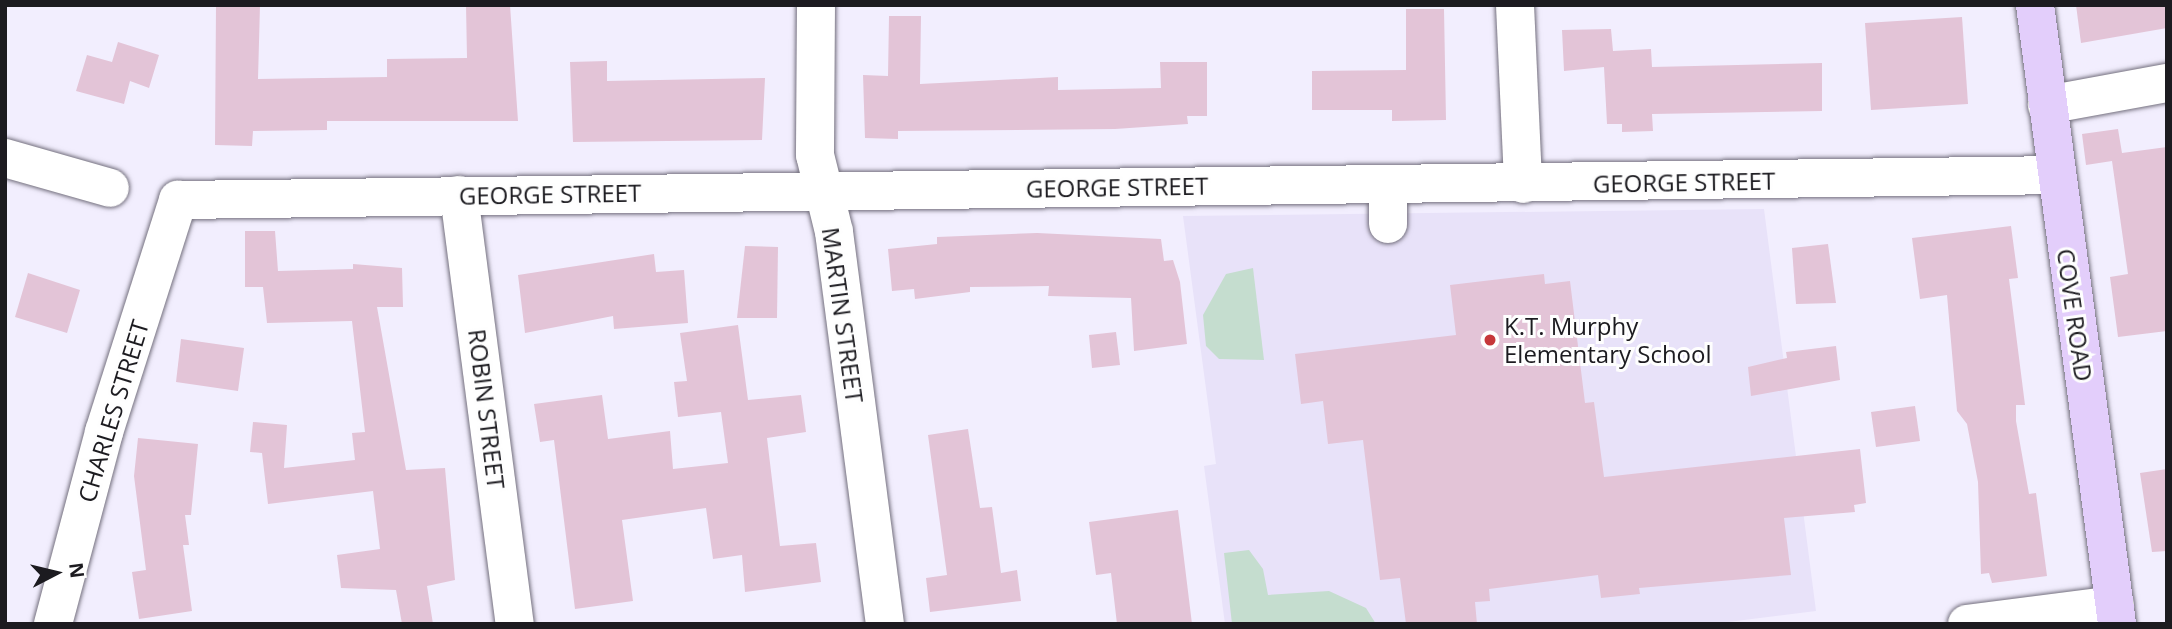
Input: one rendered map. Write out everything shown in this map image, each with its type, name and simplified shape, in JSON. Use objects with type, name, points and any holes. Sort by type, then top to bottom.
[{"type":"main road","name":"COVE ROAD","points":[[2035,5],[2055,175],[2116,614]]},
{"type":"street","name":"MARTIN STREET","points":[[816,5],[821,191],[834,232],[885,624]]},
{"type":"street","points":[[1515,5],[1523,184]]},
{"type":"street","points":[[2047,105],[2167,83]]},
{"type":"street","points":[[5,158],[110,188]]},
{"type":"street","name":"GEORGE STREET","points":[[178,200],[2055,175]]},
{"type":"street","points":[[1388,184],[1388,224]]},
{"type":"street","name":"ROBIN STREET","points":[[460,195],[515,624]]},
{"type":"street","name":"CHARLES STREET","points":[[53,624],[104,432],[178,200]]},
{"type":"street","points":[[1967,624],[2116,614]]},
{"type":"shaded area","name":"K.T. Murphy Elementary School","points":[[1764,209],[1816,611],[1712,624],[1225,624],[1204,466],[1216,464],[1183,216]]},
{"type":"green space","points":[[1253,268],[1264,360],[1219,359],[1206,346],[1203,315],[1226,274]]},
{"type":"green space","points":[[1249,550],[1263,569],[1268,595],[1329,591],[1366,608],[1376,624],[1232,624],[1224,553]]},
{"type":"building","points":[[216,5],[260,5],[258,79],[387,77],[387,59],[467,58],[466,5],[510,5],[518,121],[327,121],[327,130],[253,131],[252,146],[215,145]]},
{"type":"building","points":[[2076,5],[2167,5],[2167,28],[2081,43]]},
{"type":"building","points":[[1406,9],[1444,9],[1446,120],[1392,121],[1392,110],[1312,110],[1312,71],[1406,70]]},
{"type":"building","points":[[889,16],[921,16],[920,84],[1058,77],[1058,90],[1161,88],[1160,62],[1207,62],[1207,116],[1187,116],[1188,124],[1115,129],[898,131],[898,139],[865,138],[863,75],[888,76]]},
{"type":"building","points":[[1962,17],[1968,104],[1871,110],[1865,23]]},
{"type":"building","points":[[1611,29],[1613,51],[1651,49],[1652,67],[1822,63],[1822,111],[1652,114],[1653,131],[1622,132],[1622,124],[1607,124],[1604,67],[1564,71],[1562,30]]},
{"type":"building","points":[[118,42],[159,55],[149,88],[130,81],[124,104],[76,91],[87,55],[112,62]]},
{"type":"building","points":[[607,61],[607,81],[765,78],[762,140],[573,142],[570,62]]},
{"type":"building","points":[[2118,129],[2122,153],[2167,147],[2167,331],[2118,337],[2110,277],[2128,274],[2112,161],[2086,165],[2082,134]]},
{"type":"building","points":[[2011,226],[2018,278],[2009,279],[2025,405],[2016,405],[2016,421],[2029,494],[2036,493],[2047,576],[1992,583],[1989,573],[1981,574],[1978,482],[1967,424],[1957,411],[1947,295],[1920,299],[1912,238]]},
{"type":"building","points":[[245,231],[275,231],[278,271],[353,269],[353,264],[402,268],[403,307],[377,307],[406,470],[445,468],[455,580],[427,586],[433,624],[402,624],[396,590],[341,588],[337,555],[380,549],[373,491],[268,504],[262,453],[250,452],[253,422],[287,425],[284,468],[355,460],[352,433],[365,432],[352,321],[267,323],[263,287],[245,287]]},
{"type":"building","points":[[1037,233],[1161,239],[1164,261],[1173,260],[1180,282],[1187,344],[1134,351],[1131,298],[1048,296],[1049,286],[970,287],[970,292],[915,299],[914,289],[892,291],[888,249],[937,244],[937,237]]},
{"type":"building","points":[[1828,244],[1836,303],[1796,304],[1792,248]]},
{"type":"building","points":[[745,246],[778,247],[777,318],[737,318]]},
{"type":"building","points":[[654,254],[656,272],[684,270],[688,323],[614,329],[613,316],[525,333],[518,275]]},
{"type":"building","points":[[28,273],[80,290],[67,333],[15,317]]},
{"type":"building","points":[[1544,274],[1545,284],[1570,281],[1585,403],[1594,402],[1604,477],[1860,449],[1866,503],[1854,505],[1855,512],[1784,518],[1791,575],[1639,588],[1640,594],[1601,598],[1598,575],[1489,589],[1490,601],[1475,602],[1477,624],[1406,624],[1400,578],[1380,580],[1363,440],[1328,444],[1323,401],[1301,404],[1295,354],[1456,335],[1450,285]]},
{"type":"building","points":[[738,325],[748,400],[801,395],[806,432],[767,438],[780,546],[816,543],[821,582],[745,592],[742,555],[713,559],[706,508],[622,520],[633,601],[575,609],[554,440],[540,442],[534,404],[602,395],[608,439],[670,431],[673,469],[728,463],[721,412],[678,417],[674,382],[687,381],[680,333]]},
{"type":"building","points":[[1116,332],[1120,365],[1092,368],[1089,335]]},
{"type":"building","points":[[181,339],[244,348],[238,391],[176,382]]},
{"type":"building","points":[[1836,346],[1840,380],[1751,396],[1748,367],[1787,358],[1786,352]]},
{"type":"building","points":[[1915,406],[1920,441],[1876,447],[1871,412]]},
{"type":"building","points":[[968,429],[980,508],[992,507],[1001,573],[1017,570],[1021,601],[930,612],[926,578],[947,575],[928,435]]},
{"type":"building","points":[[138,438],[198,444],[191,515],[185,515],[189,545],[183,545],[192,611],[139,619],[132,572],[146,570],[134,476]]},
{"type":"building","points":[[2167,469],[2167,551],[2152,552],[2140,473]]},
{"type":"building","points":[[1178,510],[1192,624],[1117,624],[1111,573],[1096,575],[1089,522]]},
{"type":"place","name":"K.T. Murphy Elementary School","points":[[1490,340]]}]
